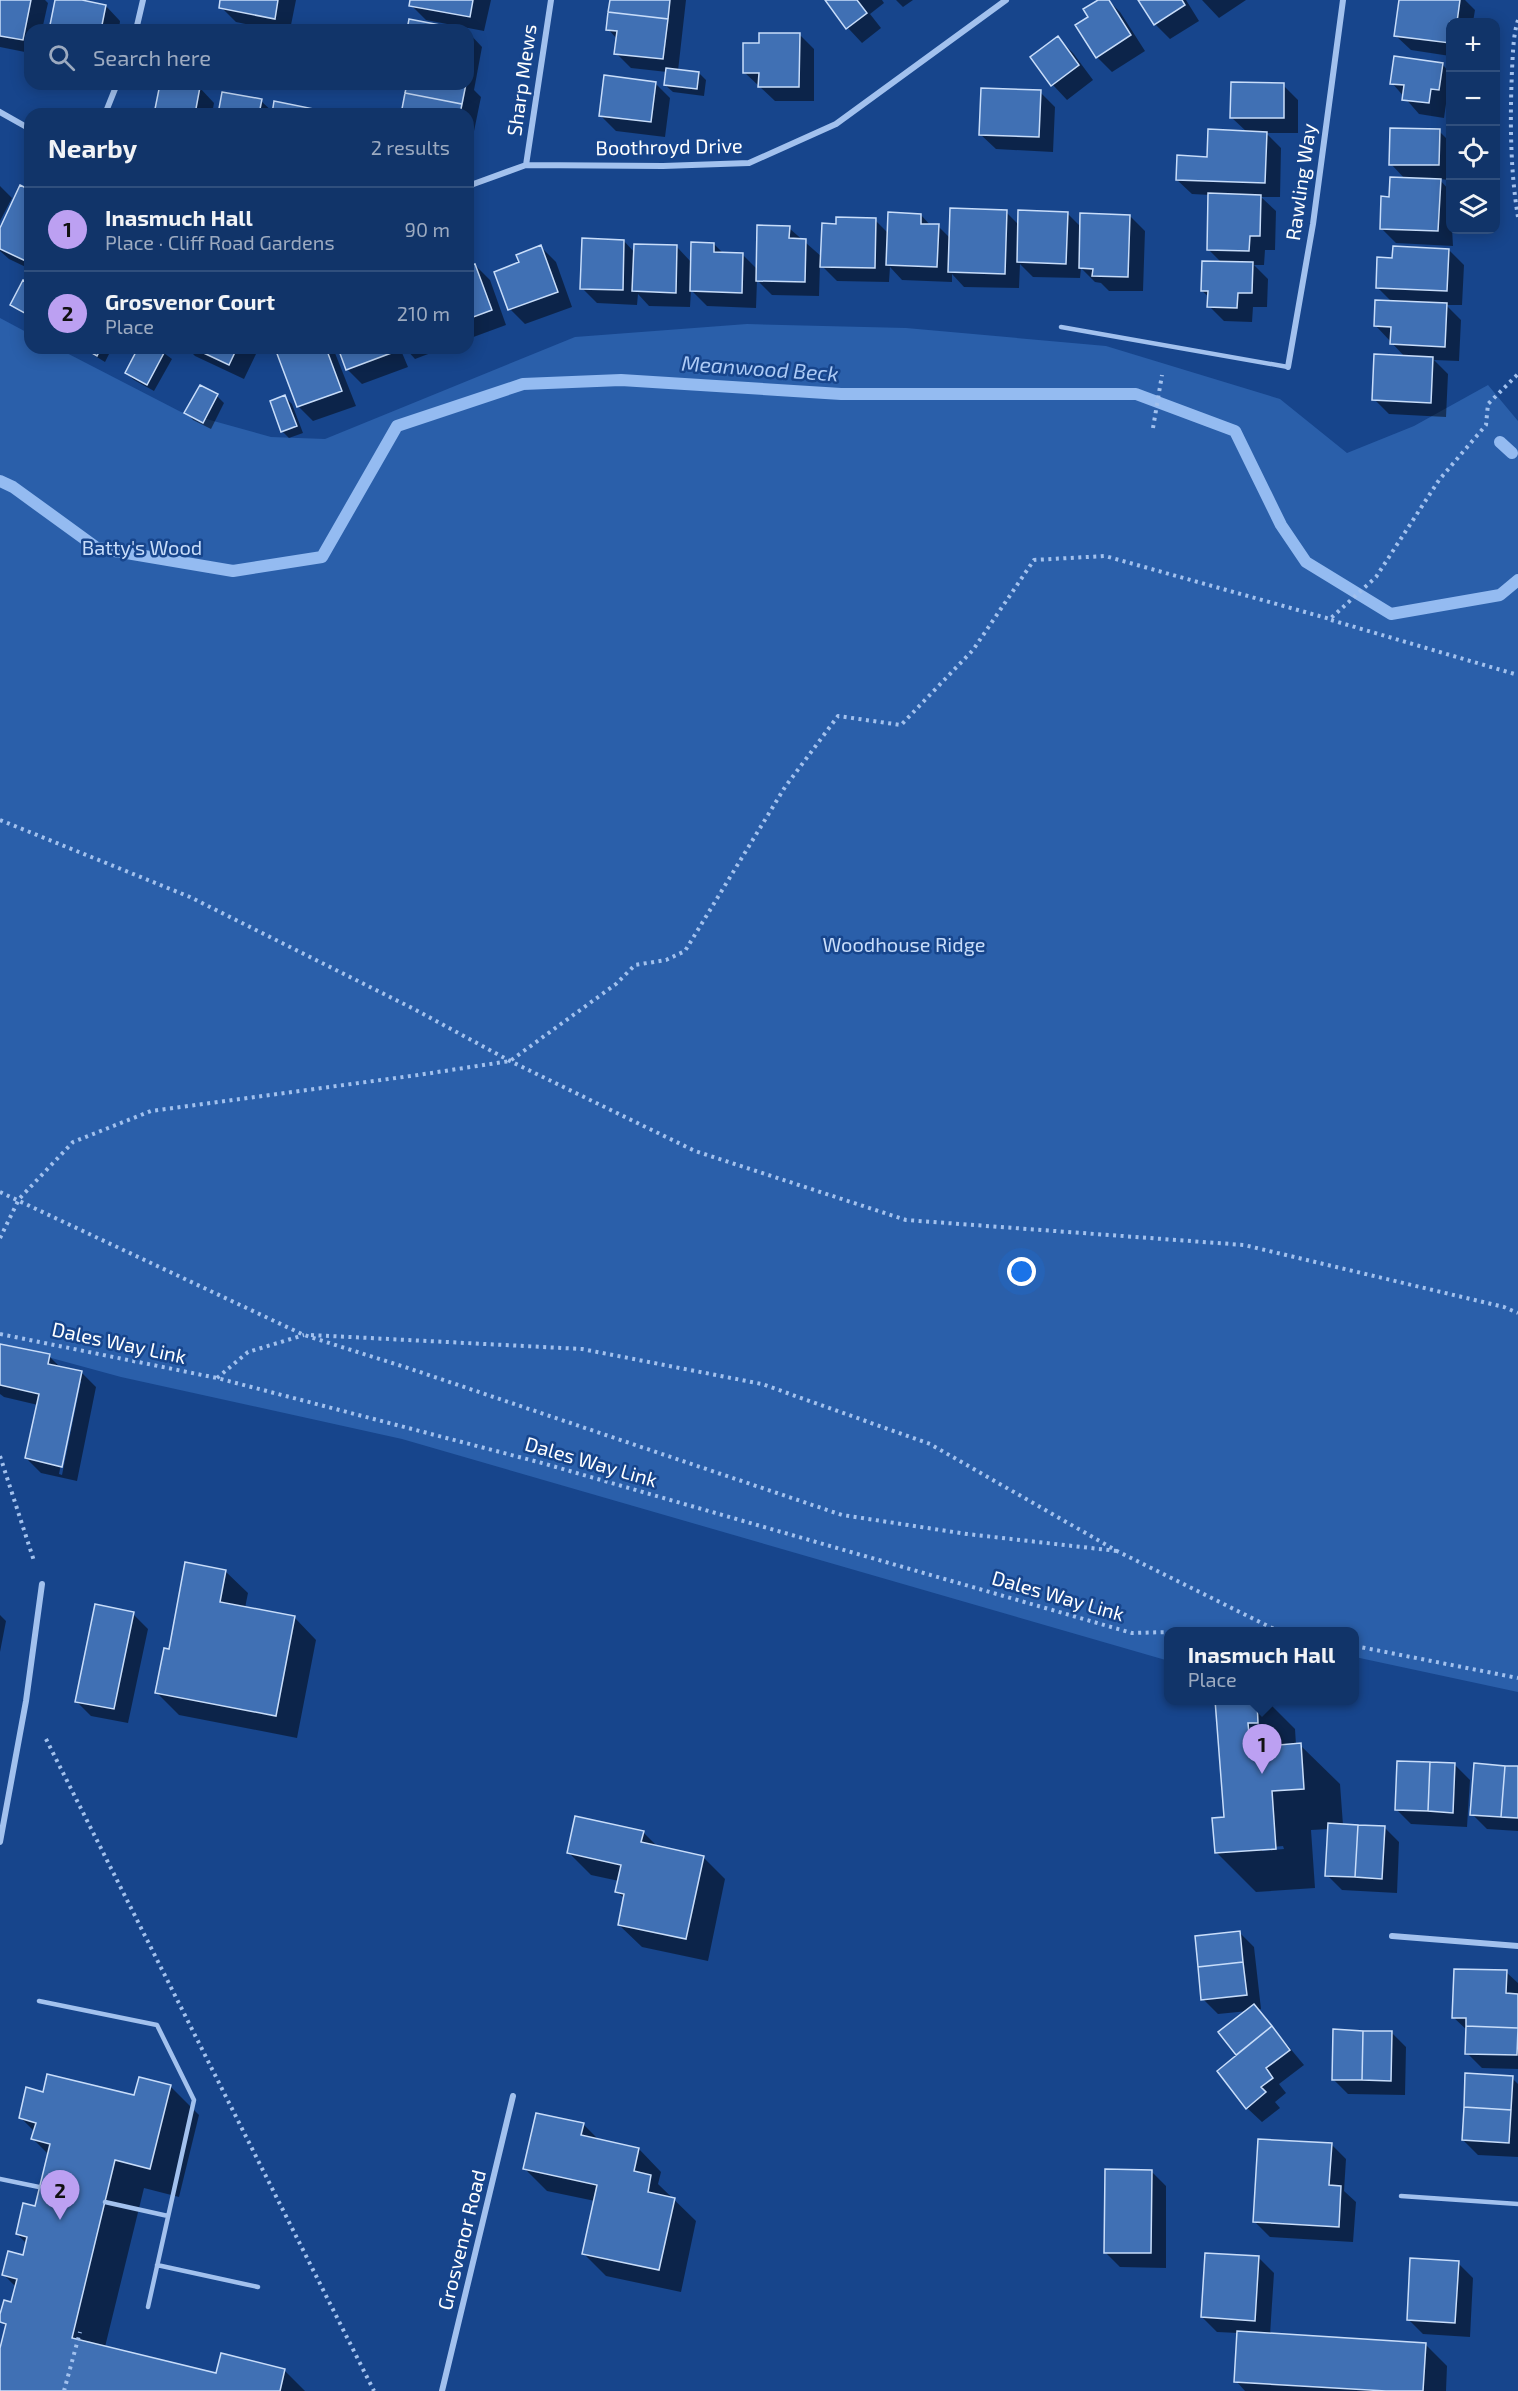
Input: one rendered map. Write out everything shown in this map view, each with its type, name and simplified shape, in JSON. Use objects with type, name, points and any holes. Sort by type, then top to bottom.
[{"type":"street","points":[[137,24],[142,0]]},
{"type":"street","name":"Sharp Mews","points":[[526,165],[550,0]]},
{"type":"street","name":"Boothroyd Drive","points":[[474,184],[526,165],[663,166],[749,163],[837,124],[1006,0]]},
{"type":"street","name":"Rawling Way","points":[[1288,367],[1313,224],[1343,0]]},
{"type":"street","points":[[107,108],[115,90]]},
{"type":"street","points":[[0,112],[24,126]]},
{"type":"street","points":[[0,1842],[26,1701],[42,1584]]},
{"type":"street","points":[[1392,1936],[1518,1946]]},
{"type":"street","name":"Grosvenor Road","points":[[442,2391],[513,2096]]},
{"type":"lane","points":[[1061,327],[1288,367]]},
{"type":"lane","points":[[39,2001],[157,2025],[194,2100],[148,2307]]},
{"type":"lane","points":[[0,2179],[39,2187]]},
{"type":"lane","points":[[1401,2196],[1518,2204]]},
{"type":"lane","points":[[105,2202],[168,2216]]},
{"type":"lane","points":[[157,2265],[258,2287]]},
{"type":"path","points":[[1518,20],[1514,31],[1511,100],[1513,188],[1518,217]]},
{"type":"path","points":[[1330,619],[1373,581],[1439,480],[1486,425],[1488,404],[1518,374]]},
{"type":"path","points":[[1153,428],[1162,375]]},
{"type":"path","points":[[0,1238],[19,1199],[73,1142],[151,1111],[418,1076],[510,1061],[616,984],[635,965],[666,960],[685,951],[785,787],[838,716],[901,725],[973,650],[1034,560],[1105,556],[1518,675]]},
{"type":"path","points":[[0,820],[190,897],[414,1009],[510,1061],[695,1151],[906,1220],[1244,1245],[1504,1307],[1518,1313]]},
{"type":"path","points":[[0,1192],[304,1335],[411,1368],[842,1515],[967,1534],[1117,1551]]},
{"type":"path","name":"Dales Way Link","points":[[0,1334],[217,1378],[542,1463],[1132,1633],[1164,1632]]},
{"type":"path","points":[[217,1378],[249,1352],[304,1335],[582,1349],[762,1384],[930,1444],[1117,1551],[1270,1627]]},
{"type":"path","points":[[0,1456],[42,1584]]},
{"type":"path","points":[[1359,1647],[1518,1678]]},
{"type":"path","points":[[26,1701],[374,2391]]},
{"type":"path","points":[[64,2391],[81,2332]]},
{"type":"green space","name":"Woodhouse Ridge","points":[[0,318],[24,331],[24,354],[69,354],[181,412],[271,437],[325,439],[575,337],[747,324],[906,328],[1106,346],[1280,399],[1347,453],[1414,426],[1488,385],[1518,421],[1518,1692],[1359,1658],[1359,1627],[1164,1627],[1164,1660],[402,1439],[121,1377],[0,1344]]},
{"type":"building","points":[[0,0],[31,0],[26,24],[24,24],[23,40],[0,36]]},
{"type":"building","points":[[55,0],[82,0],[106,5],[102,24],[50,24]]},
{"type":"building","points":[[220,0],[278,0],[275,19],[219,8]]},
{"type":"building","points":[[410,0],[473,0],[470,17],[409,6]]},
{"type":"building","points":[[610,0],[670,0],[668,19],[608,12]]},
{"type":"building","points":[[825,0],[857,0],[867,13],[846,29]]},
{"type":"building","points":[[1098,0],[1109,0],[1131,35],[1096,58],[1075,25],[1088,17],[1083,9]]},
{"type":"building","points":[[1138,0],[1182,0],[1185,5],[1154,25]]},
{"type":"building","points":[[1399,0],[1460,0],[1458,18],[1446,18],[1446,42],[1394,36]]},
{"type":"building","points":[[608,12],[668,19],[663,59],[614,54],[617,31],[606,30]]},
{"type":"building","points":[[409,19],[435,24],[408,24]]},
{"type":"building","points":[[759,33],[800,33],[799,87],[758,87],[759,73],[743,73],[743,43],[759,43]]},
{"type":"building","points":[[1058,36],[1079,65],[1051,86],[1030,57]]},
{"type":"building","points":[[1394,56],[1443,63],[1439,90],[1431,89],[1429,103],[1402,100],[1404,85],[1390,84]]},
{"type":"building","points":[[666,68],[699,72],[697,89],[664,85]]},
{"type":"building","points":[[604,75],[656,82],[651,122],[599,116]]},
{"type":"building","points":[[1231,82],[1284,83],[1284,118],[1230,118]]},
{"type":"building","points":[[981,88],[1041,90],[1039,137],[979,135]]},
{"type":"building","points":[[159,90],[199,90],[196,108],[155,108]]},
{"type":"building","points":[[406,90],[465,90],[462,104],[405,93]]},
{"type":"building","points":[[222,92],[262,99],[260,108],[219,108]]},
{"type":"building","points":[[405,93],[462,104],[461,108],[402,108]]},
{"type":"building","points":[[274,101],[309,108],[273,108]]},
{"type":"building","points":[[1390,128],[1440,129],[1439,165],[1389,165]]},
{"type":"building","points":[[1208,129],[1267,132],[1265,183],[1176,180],[1177,155],[1207,157]]},
{"type":"building","points":[[1390,177],[1441,179],[1438,231],[1380,229],[1381,196],[1389,197]]},
{"type":"building","points":[[20,185],[24,187],[24,260],[0,249],[0,228]]},
{"type":"building","points":[[1208,193],[1261,195],[1260,236],[1250,236],[1249,251],[1207,250]]},
{"type":"building","points":[[950,208],[1007,210],[1005,274],[948,272]]},
{"type":"building","points":[[1018,210],[1068,212],[1066,264],[1017,262]]},
{"type":"building","points":[[888,212],[921,214],[921,224],[939,224],[937,267],[886,265]]},
{"type":"building","points":[[1080,213],[1130,215],[1128,277],[1092,276],[1093,269],[1079,268]]},
{"type":"building","points":[[836,217],[876,218],[875,268],[820,267],[822,223],[836,224]]},
{"type":"building","points":[[757,225],[790,226],[789,238],[806,239],[805,282],[756,281]]},
{"type":"building","points":[[582,238],[624,240],[623,290],[580,289]]},
{"type":"building","points":[[691,242],[714,243],[714,252],[743,253],[742,293],[690,291]]},
{"type":"building","points":[[634,244],[677,245],[676,293],[632,291]]},
{"type":"building","points":[[541,245],[558,292],[508,310],[494,272],[519,262],[516,255]]},
{"type":"building","points":[[1393,246],[1449,249],[1447,291],[1376,288],[1377,257],[1392,258]]},
{"type":"building","points":[[1202,261],[1253,262],[1252,293],[1238,293],[1237,308],[1207,307],[1208,291],[1201,291]]},
{"type":"building","points":[[474,264],[492,310],[474,317]]},
{"type":"building","points":[[23,280],[24,313],[10,305]]},
{"type":"building","points":[[1375,300],[1447,303],[1445,347],[1390,344],[1391,327],[1374,326]]},
{"type":"building","points":[[135,354],[163,354],[147,385],[125,373]]},
{"type":"building","points":[[206,354],[234,354],[229,365]]},
{"type":"building","points":[[277,354],[328,354],[342,391],[297,407]]},
{"type":"building","points":[[340,354],[389,354],[346,370]]},
{"type":"building","points":[[1374,354],[1433,357],[1431,403],[1372,400]]},
{"type":"building","points":[[200,385],[218,394],[203,423],[184,413]]},
{"type":"building","points":[[285,395],[297,426],[281,432],[270,401]]},
{"type":"building","points":[[0,1344],[50,1354],[48,1364],[82,1371],[62,1467],[25,1458],[39,1394],[0,1385]]},
{"type":"building","points":[[185,1562],[226,1570],[220,1602],[295,1616],[276,1716],[155,1693],[164,1648],[169,1649]]},
{"type":"building","points":[[95,1604],[134,1612],[114,1709],[75,1702]]},
{"type":"building","points":[[1215,1705],[1257,1705],[1258,1723],[1248,1723],[1251,1757],[1257,1756],[1256,1747],[1301,1743],[1304,1789],[1272,1791],[1276,1849],[1215,1853],[1212,1818],[1224,1817]]},
{"type":"building","points":[[1397,1761],[1430,1762],[1428,1811],[1395,1810]]},
{"type":"building","points":[[1430,1762],[1455,1763],[1453,1813],[1428,1811]]},
{"type":"building","points":[[1474,1763],[1505,1766],[1501,1817],[1470,1815]]},
{"type":"building","points":[[1505,1766],[1518,1766],[1518,1818],[1501,1817]]},
{"type":"building","points":[[575,1816],[644,1831],[641,1842],[704,1856],[686,1939],[618,1925],[624,1894],[615,1892],[621,1865],[567,1853]]},
{"type":"building","points":[[1328,1823],[1358,1825],[1355,1877],[1325,1876]]},
{"type":"building","points":[[1358,1825],[1385,1826],[1382,1879],[1355,1877]]},
{"type":"building","points":[[1240,1931],[1243,1962],[1198,1967],[1195,1936]]},
{"type":"building","points":[[1243,1962],[1247,1995],[1201,2000],[1198,1967]]},
{"type":"building","points":[[1454,1969],[1507,1970],[1506,1993],[1518,1994],[1518,2028],[1466,2026],[1466,2018],[1452,2018]]},
{"type":"building","points":[[1254,2004],[1272,2026],[1236,2055],[1218,2032]]},
{"type":"building","points":[[1272,2026],[1290,2050],[1266,2068],[1273,2078],[1261,2087],[1266,2092],[1246,2109],[1217,2071]]},
{"type":"building","points":[[1466,2026],[1518,2028],[1517,2055],[1465,2054]]},
{"type":"building","points":[[1333,2029],[1363,2031],[1362,2080],[1332,2080]]},
{"type":"building","points":[[1363,2031],[1392,2031],[1391,2081],[1362,2080]]},
{"type":"building","points":[[1465,2073],[1513,2076],[1511,2110],[1464,2107]]},
{"type":"building","points":[[47,2074],[134,2095],[139,2077],[171,2085],[150,2169],[115,2160],[72,2338],[216,2373],[221,2353],[285,2369],[280,2391],[0,2391],[0,2348],[6,2324],[0,2322],[0,2314],[4,2300],[11,2302],[17,2279],[2,2275],[8,2251],[23,2255],[27,2237],[16,2234],[23,2203],[35,2206],[50,2144],[31,2139],[36,2123],[19,2118],[26,2087],[43,2092]]},
{"type":"building","points":[[1464,2107],[1511,2110],[1509,2143],[1462,2140]]},
{"type":"building","points":[[536,2113],[584,2123],[581,2135],[639,2148],[634,2171],[651,2175],[648,2192],[675,2198],[659,2270],[582,2254],[597,2185],[523,2169]]},
{"type":"building","points":[[1258,2139],[1332,2143],[1329,2185],[1341,2186],[1339,2227],[1253,2222]]},
{"type":"building","points":[[1105,2169],[1152,2170],[1151,2253],[1104,2253]]},
{"type":"building","points":[[1205,2253],[1259,2256],[1255,2321],[1201,2317]]},
{"type":"building","points":[[1410,2258],[1459,2261],[1455,2323],[1407,2320]]},
{"type":"building","points":[[1237,2331],[1426,2343],[1423,2391],[1234,2382]]},
{"type":"waterway","name":"Meanwood Beck","points":[[0,481],[13,487],[97,548],[233,571],[322,557],[397,426],[523,384],[621,380],[841,394],[1136,394],[1235,431],[1281,525],[1306,562],[1391,614],[1500,595],[1518,580]]},
{"type":"waterway","points":[[1500,442],[1512,453]]},
{"type":"place","name":"Inasmuch Hall","points":[[1262,1774]]},
{"type":"place","name":"Grosvenor Court","points":[[60,2220]]},
{"type":"park label","name":"Batty's Wood","points":[[142,548]]}]
